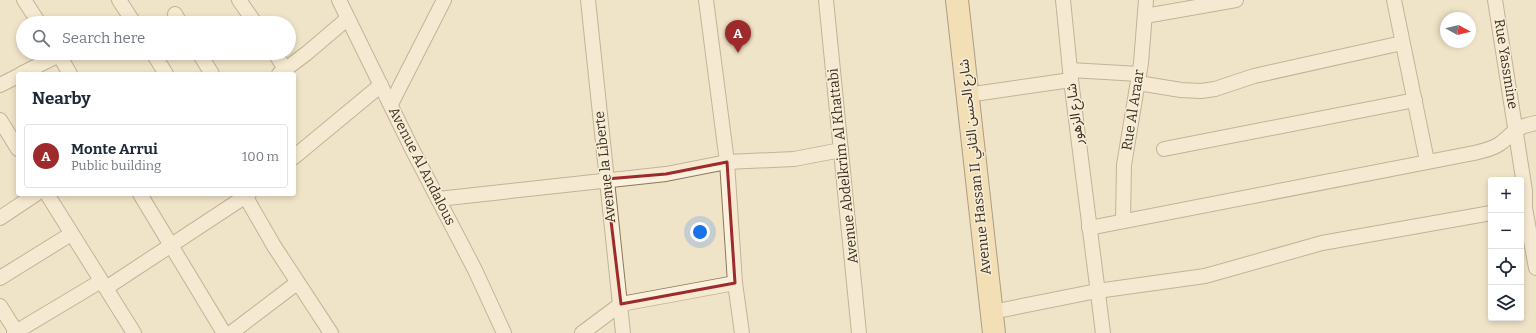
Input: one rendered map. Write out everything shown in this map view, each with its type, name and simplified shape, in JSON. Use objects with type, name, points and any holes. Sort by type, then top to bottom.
[{"type":"main road","name":"Avenue Hassan II شارع الحسن الثاني","points":[[957,0],[994,333]]},
{"type":"street","points":[[24,0],[34,16]]},
{"type":"street","points":[[119,0],[126,16]]},
{"type":"street","points":[[239,0],[250,16]]},
{"type":"street","name":"Avenue Al Andalous","points":[[339,0],[412,149],[478,276],[504,333]]},
{"type":"street","points":[[391,104],[444,0]]},
{"type":"street","name":"Avenue la Liberte","points":[[588,0],[623,333]]},
{"type":"street","points":[[706,0],[727,162],[735,283],[742,333]]},
{"type":"street","name":"Avenue Abdelkrim Al Khattabi","points":[[826,0],[859,333]]},
{"type":"street","name":"شارع الزهور","points":[[1063,0],[1070,75],[1103,333]]},
{"type":"street","name":"Rue Al Araar","points":[[1123,221],[1124,165],[1138,79],[1146,0]]},
{"type":"street","points":[[1145,16],[1236,0]]},
{"type":"street","points":[[1394,0],[1427,161]]},
{"type":"street","name":"Rue Yassmine","points":[[1495,0],[1523,177]]},
{"type":"street","points":[[278,60],[282,72],[307,53],[347,18]]},
{"type":"street","points":[[967,95],[1070,75],[1138,79],[1181,90],[1201,91],[1215,89],[1254,76],[1402,43]]},
{"type":"street","points":[[25,72],[48,60]]},
{"type":"street","points":[[63,60],[69,72]]},
{"type":"street","points":[[157,60],[165,72]]},
{"type":"street","points":[[203,60],[211,72]]},
{"type":"street","points":[[0,85],[16,77]]},
{"type":"street","points":[[296,155],[381,85]]},
{"type":"street","points":[[1164,149],[1415,100]]},
{"type":"street","points":[[0,120],[16,146]]},
{"type":"street","points":[[1089,228],[1490,148],[1500,143],[1516,129],[1536,123]]},
{"type":"street","points":[[438,199],[606,179],[666,174],[727,162],[794,159],[842,150]]},
{"type":"street","name":"Rue Yassmine","points":[[1524,184],[1524,200]]},
{"type":"street","points":[[0,218],[33,196]]},
{"type":"street","points":[[47,196],[134,333]]},
{"type":"street","points":[[141,196],[224,333]]},
{"type":"street","points":[[0,306],[16,333],[104,285],[170,246],[245,196]]},
{"type":"street","points":[[247,196],[297,282],[330,333]]},
{"type":"street","name":"Rue Yassmine","points":[[1524,213],[1536,268]]},
{"type":"street","points":[[992,312],[1097,291],[1205,276],[1322,243],[1488,214]]},
{"type":"street","points":[[0,278],[71,234]]},
{"type":"street","points":[[231,333],[297,282]]},
{"type":"street","points":[[582,333],[621,304],[735,283]]},
{"type":"highlighted area","points":[[727,162],[735,283],[621,304],[606,179],[666,174]]},
{"type":"place","name":"Monte Arrui","points":[[738,53]]}]
